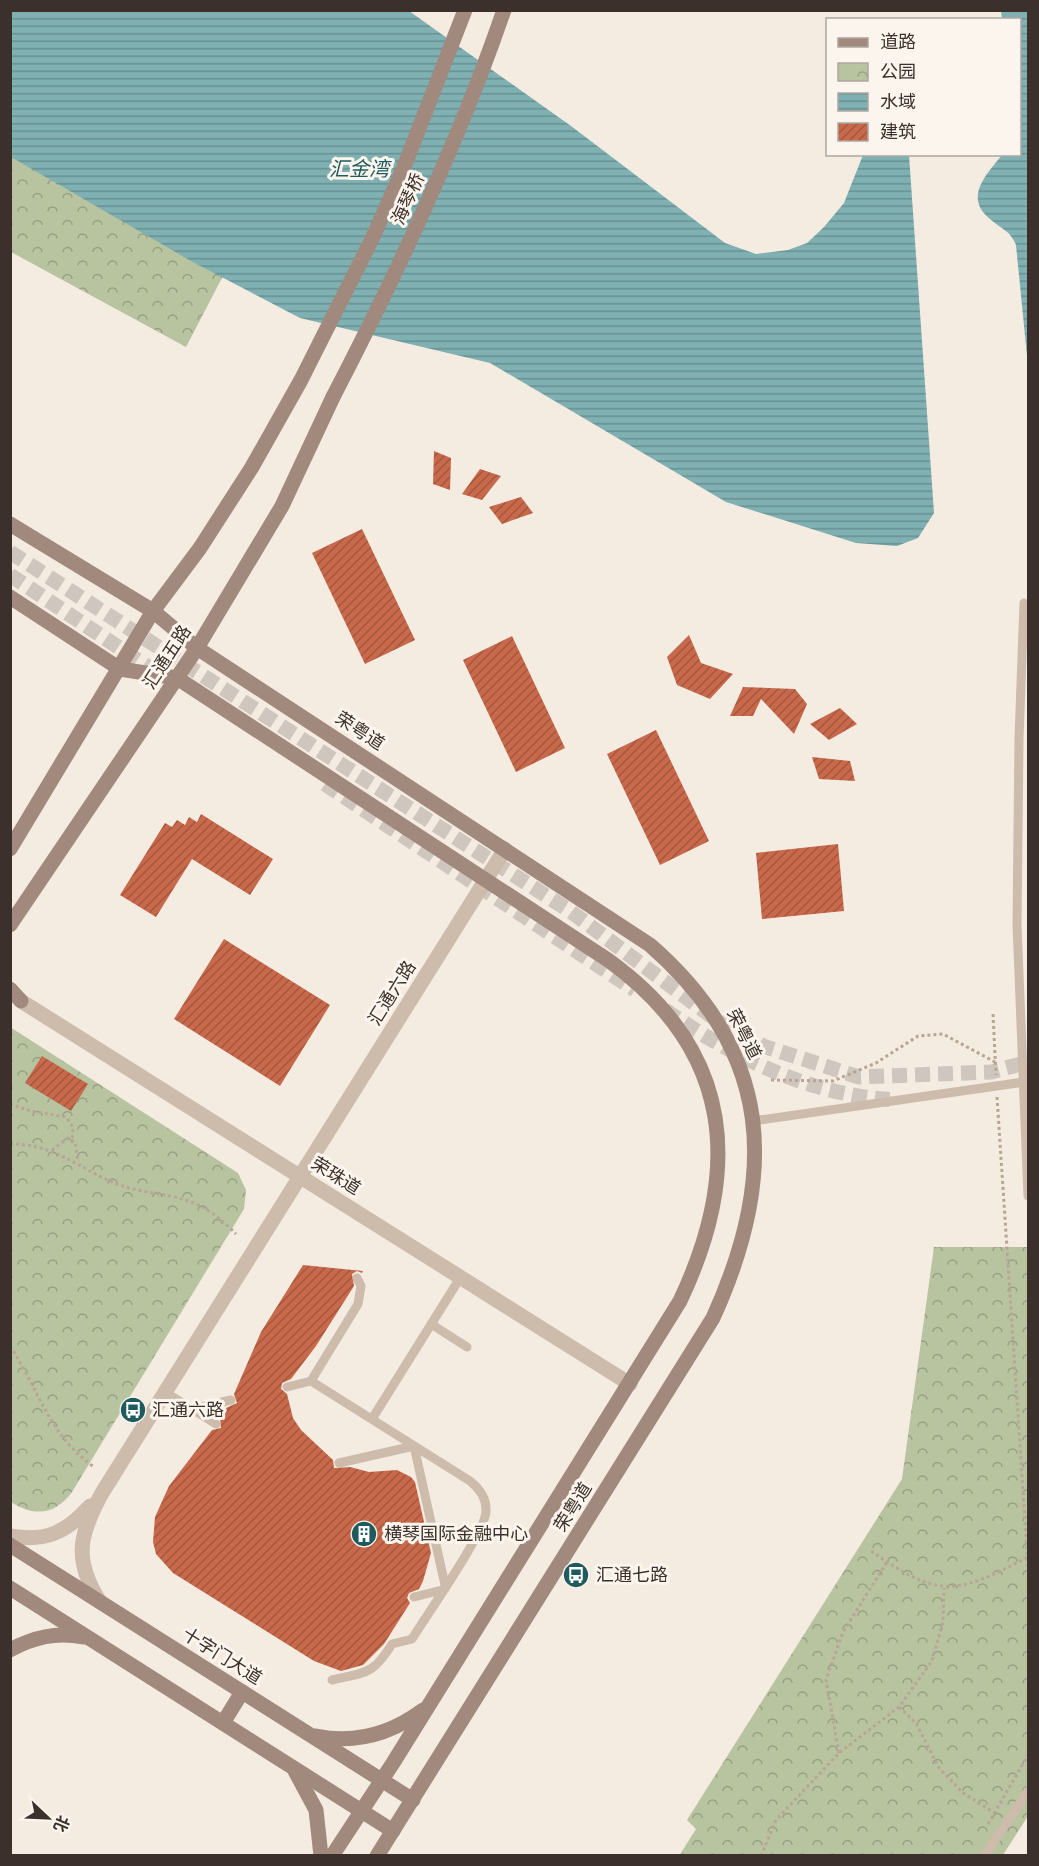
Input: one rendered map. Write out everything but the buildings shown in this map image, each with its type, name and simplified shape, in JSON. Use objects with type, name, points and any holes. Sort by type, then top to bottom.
[{"type":"street","name":"海琴桥","points":[[301,380],[372,239],[404,167],[465,10]]},
{"type":"street","name":"海琴桥","points":[[333,397],[375,316],[437,182],[504,10]]},
{"type":"street","name":"汇通五路","points":[[10,849],[153,611],[200,548],[252,467],[301,380]]},
{"type":"street","name":"汇通五路","points":[[10,925],[197,648],[282,506],[333,397]]},
{"type":"street","name":"荣粤道","points":[[10,524],[153,611],[197,648],[629,930],[670,962],[688,981],[720,1024],[734,1049],[750,1102],[756,1157],[749,1213],[735,1267],[713,1318],[393,1830]]},
{"type":"street","name":"荣粤道","points":[[10,597],[120,669],[177,678],[608,960],[644,989],[688,1043],[709,1087],[718,1133],[717,1180],[708,1230],[680,1301],[362,1811]]},
{"type":"street","name":"汇通六路","points":[[100,1602],[86,1580],[82,1556],[87,1521],[102,1493],[505,849]]},
{"type":"street","points":[[10,988],[16,1001]]},
{"type":"street","name":"荣珠道","points":[[16,1001],[300,1176],[630,1384]]},
{"type":"street","name":"汇通六路","points":[[10,1536],[33,1540],[56,1533],[74,1524],[102,1493]]},
{"type":"street","name":"十字门大道","points":[[10,1545],[413,1800]]},
{"type":"street","points":[[10,1588],[393,1830],[377,1856]]},
{"type":"street","points":[[10,1650],[26,1641],[47,1635],[68,1634],[89,1638]]},
{"type":"street","points":[[223,1723],[242,1692]]},
{"type":"street","points":[[311,1735],[345,1739],[378,1734],[408,1721],[428,1707]]},
{"type":"street","points":[[292,1766],[306,1787],[316,1810],[321,1856]]},
{"type":"street","points":[[332,1856],[362,1811]]},
{"type":"lane","points":[[1024,603],[1019,738],[1017,925],[1029,1196]]},
{"type":"lane","points":[[753,1122],[1024,1082]]},
{"type":"lane","points":[[287,1387],[311,1381],[362,1296],[357,1278]]},
{"type":"lane","points":[[372,1419],[460,1278]]},
{"type":"lane","points":[[431,1324],[467,1347]]},
{"type":"lane","points":[[311,1381],[476,1486],[486,1506],[481,1528],[412,1639],[391,1639],[380,1664],[373,1670],[332,1680]]},
{"type":"lane","points":[[165,1392],[216,1424]]},
{"type":"lane","points":[[192,1409],[231,1400]]},
{"type":"lane","points":[[339,1463],[414,1446]]},
{"type":"lane","points":[[414,1446],[444,1588]]},
{"type":"lane","points":[[414,1597],[444,1588]]},
{"type":"lane","points":[[984,1856],[1029,1791]]},
{"type":"path","points":[[993,1014],[1029,1567]]},
{"type":"path","points":[[771,1080],[833,1081],[876,1063],[918,1036],[943,1034],[995,1062]]},
{"type":"path","points":[[10,1104],[31,1111],[66,1117],[73,1127],[72,1141],[78,1162]]},
{"type":"path","points":[[52,1150],[68,1138],[72,1141]]},
{"type":"path","points":[[10,1144],[27,1143],[52,1150],[78,1162],[112,1183],[195,1204],[217,1216],[236,1234]]},
{"type":"path","points":[[10,1346],[57,1433],[74,1453],[94,1467]]},
{"type":"path","points":[[871,1551],[913,1577],[944,1588],[972,1584],[1028,1557]]},
{"type":"path","points":[[839,1754],[826,1680],[843,1632],[887,1562]]},
{"type":"path","points":[[761,1856],[776,1820],[839,1754],[899,1707],[932,1661],[943,1623],[944,1588]]},
{"type":"path","points":[[899,1707],[916,1723],[939,1768],[963,1793],[995,1814]]},
{"type":"path","points":[[988,1824],[1029,1755]]},
{"type":"green space","points":[[10,11],[361,11],[186,347],[11,252]]},
{"type":"green space","points":[[10,1027],[238,1173],[246,1190],[244,1209],[72,1492],[59,1505],[44,1511],[28,1510],[11,1502]]},
{"type":"green space","points":[[934,1247],[1028,1247],[1028,1816],[1003,1855],[679,1856],[696,1829],[687,1820],[902,1479]]},
{"type":"water","name":"汇金湾","points":[[10,11],[409,11],[571,126],[725,243],[756,254],[788,250],[807,243],[844,203],[863,156],[909,156],[934,513],[918,538],[897,546],[856,543],[726,502],[490,363],[300,318],[191,261],[11,157]]},
{"type":"water","points":[[1001,11],[1028,11],[1028,366],[1016,245],[1008,233],[982,211],[978,202],[980,186],[984,178],[1001,156],[1021,156],[1021,18],[1002,18]]},
{"type":"tunnel","points":[[10,552],[570,911],[711,1016],[763,1046],[859,1077],[991,1072],[1028,1062]]},
{"type":"tunnel","points":[[10,575],[160,675]]},
{"type":"tunnel","points":[[325,784],[635,990]]},
{"type":"tunnel","points":[[665,1010],[719,1044],[774,1072],[833,1091],[896,1100]]},
{"type":"place","name":"汇通六路","points":[[133,1410]]},
{"type":"place","name":"横琴国际金融中心","points":[[364,1534]]},
{"type":"place","name":"汇通七路","points":[[576,1575]]}]
